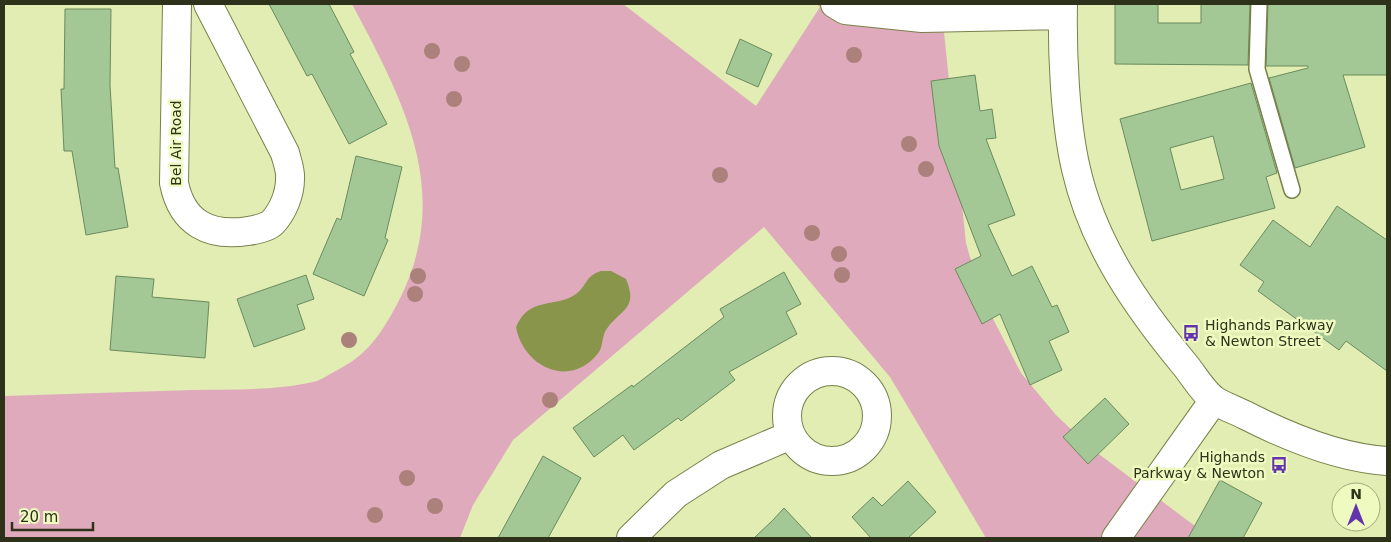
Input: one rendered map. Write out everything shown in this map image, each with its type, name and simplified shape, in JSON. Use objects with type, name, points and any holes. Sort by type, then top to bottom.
[{"type":"street","name":"Bel Air Road","points":[[177,4],[174,183],[178,200],[188,215],[209,229],[228,234],[252,230],[272,223],[287,198],[291,178],[285,153],[208,4]]},
{"type":"street","points":[[835,4],[845,10],[922,18],[1063,10],[1068,113],[1076,169],[1090,215],[1115,268],[1161,336],[1214,400],[1314,446],[1387,461]]},
{"type":"street","points":[[1116,538],[1214,400]]},
{"type":"street","points":[[631,538],[676,494],[721,466],[791,435]]},
{"type":"lane","points":[[1259,4],[1257,70],[1292,190]]},
{"type":"shaded area","points":[[352,4],[623,4],[756,106],[820,7],[817,4],[941,4],[966,243],[977,282],[991,315],[1021,373],[1056,415],[1092,449],[1211,538],[986,538],[890,377],[764,227],[513,440],[473,505],[460,538],[4,538],[4,396],[253,389],[298,385],[320,380],[356,359],[375,340],[387,322],[409,279],[420,238],[423,198],[418,159],[407,121],[392,82]]},
{"type":"shaded area","points":[[601,271],[611,271],[626,279],[630,297],[626,308],[606,330],[599,352],[588,363],[575,370],[562,371],[550,369],[538,363],[520,341],[516,327],[522,317],[528,310],[536,306],[560,301],[576,294],[589,278]]},
{"type":"building","points":[[269,4],[329,4],[354,52],[350,54],[387,124],[349,144],[312,74],[307,76]]},
{"type":"building","points":[[1115,4],[1158,4],[1158,23],[1201,23],[1201,4],[1250,4],[1248,65],[1115,64]]},
{"type":"building","points":[[1268,4],[1387,4],[1387,75],[1343,75],[1365,147],[1295,168],[1269,78],[1308,68],[1308,66],[1266,66]]},
{"type":"building","points":[[65,9],[111,9],[110,85],[115,168],[118,168],[128,227],[86,235],[72,151],[64,151],[61,89],[64,89]]},
{"type":"building","points":[[740,39],[772,54],[758,87],[726,73]]},
{"type":"building","points":[[975,75],[980,111],[992,109],[996,138],[986,139],[1015,215],[988,225],[1012,276],[1032,266],[1052,307],[1057,305],[1069,332],[1049,341],[1062,370],[1030,385],[1000,314],[982,324],[955,269],[981,256],[939,146],[931,81]]},
{"type":"building","points":[[1251,83],[1277,173],[1266,177],[1275,208],[1152,241],[1120,119]],"holes":[[[1213,136],[1224,179],[1181,190],[1170,148]]]},
{"type":"building","points":[[356,156],[402,167],[385,238],[388,240],[364,296],[313,274],[337,218],[341,220]]},
{"type":"building","points":[[1337,206],[1387,240],[1387,371],[1346,341],[1339,350],[1258,291],[1264,282],[1240,265],[1273,220],[1310,247]]},
{"type":"building","points":[[784,272],[801,304],[786,312],[797,334],[729,372],[735,380],[681,421],[678,418],[634,450],[623,435],[594,457],[573,428],[632,385],[633,387],[724,317],[720,309]]},
{"type":"building","points":[[306,275],[314,299],[297,305],[305,329],[254,347],[237,299]]},
{"type":"building","points":[[116,276],[154,279],[152,297],[209,302],[205,358],[110,350]]},
{"type":"building","points":[[1105,398],[1129,424],[1088,464],[1063,437]]},
{"type":"building","points":[[543,456],[581,478],[548,538],[498,538]]},
{"type":"building","points":[[1220,480],[1262,503],[1243,538],[1188,538]]},
{"type":"building","points":[[908,481],[936,512],[908,538],[871,538],[852,517],[873,497],[882,506]]},
{"type":"building","points":[[784,508],[812,538],[754,538],[773,520]]},
{"type":"place","name":"Highands Parkway & Newton Street","points":[[1191,333]]},
{"type":"place","name":"Highands Parkway & Newton","points":[[1279,465]]}]
